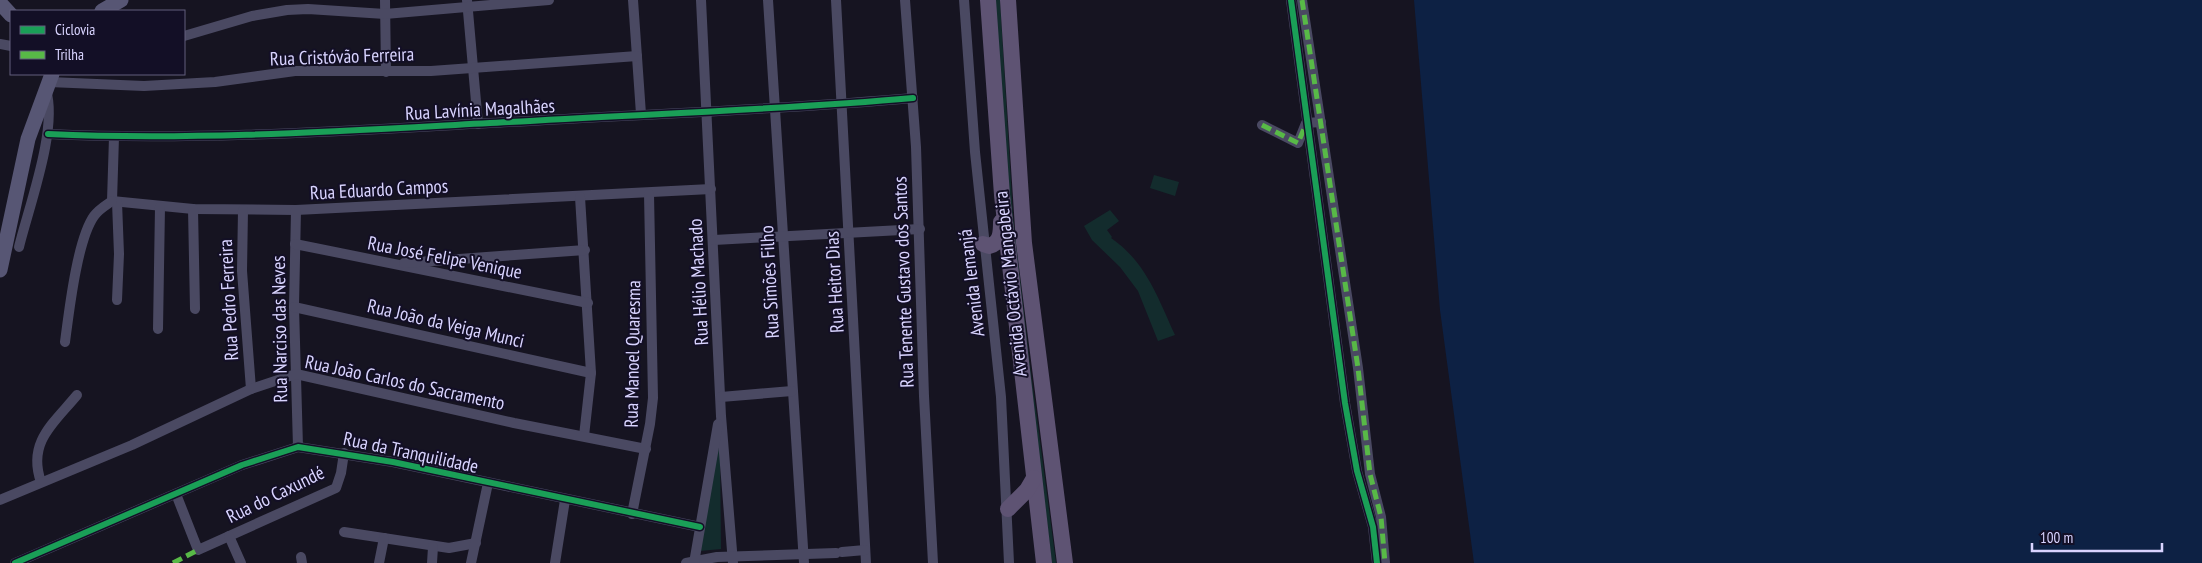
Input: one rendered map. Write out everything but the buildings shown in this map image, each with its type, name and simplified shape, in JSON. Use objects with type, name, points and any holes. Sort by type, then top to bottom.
[{"type":"main road","name":"Avenida Octávio Mangabeira","points":[[988,0],[1002,195],[1044,563]]},
{"type":"main road","name":"Avenida Octávio Mangabeira","points":[[1008,0],[1024,243],[1065,563]]},
{"type":"main road","points":[[983,244],[994,244],[1001,234],[1002,195]]},
{"type":"main road","points":[[1008,509],[1027,490],[1034,478]]},
{"type":"street","points":[[104,10],[121,0]]},
{"type":"street","points":[[385,0],[386,72]]},
{"type":"street","points":[[185,36],[252,16],[286,10],[308,9],[385,14],[467,4],[549,0]]},
{"type":"street","points":[[633,0],[641,114]]},
{"type":"street","name":"Rua Hélio Machado","points":[[701,0],[708,113],[721,416],[733,560]]},
{"type":"street","name":"Rua Simões Filho","points":[[768,0],[804,559]]},
{"type":"street","name":"Rua Heitor Dias","points":[[836,0],[850,232],[866,563]]},
{"type":"street","name":"Rua Tenente Gustavo dos Santos","points":[[905,0],[913,98],[920,229],[924,413],[933,563]]},
{"type":"street","name":"Avenida Iemanjá","points":[[964,0],[983,244],[999,374],[1008,509],[1009,563]]},
{"type":"street","points":[[1291,0],[1306,123],[1352,449],[1373,527],[1376,563]]},
{"type":"street","points":[[1302,0],[1358,368],[1370,474],[1381,517],[1385,563]]},
{"type":"street","points":[[0,3],[10,14]]},
{"type":"street","points":[[467,4],[478,124]]},
{"type":"street","name":"Rua Cristóvão Ferreira","points":[[49,82],[144,86],[214,82],[295,71],[386,72],[473,69],[637,56]]},
{"type":"street","points":[[19,247],[48,134],[50,109],[49,82]]},
{"type":"street","points":[[0,270],[6,213],[32,124],[49,82]]},
{"type":"street","name":"Rua Lavínia Magalhães","points":[[48,134],[114,137],[310,132],[641,114],[708,113],[913,98]]},
{"type":"street","points":[[1306,123],[1321,122]]},
{"type":"street","points":[[1262,125],[1298,143],[1306,123]]},
{"type":"street","points":[[114,137],[115,202],[119,254],[117,300]]},
{"type":"street","name":"Rua Eduardo Campos","points":[[115,202],[193,209],[296,210],[649,194],[711,189]]},
{"type":"street","name":"Rua Manoel Quaresma","points":[[632,514],[650,424],[653,378],[649,194]]},
{"type":"street","points":[[580,197],[585,250],[591,373],[584,436]]},
{"type":"street","points":[[65,342],[78,264],[88,229],[98,211],[115,202]]},
{"type":"street","points":[[158,329],[160,207]]},
{"type":"street","points":[[193,209],[195,309]]},
{"type":"street","name":"Rua Pedro Ferreira","points":[[243,210],[242,271],[251,389]]},
{"type":"street","name":"Rua Narciso das Neves","points":[[296,210],[294,307],[298,447]]},
{"type":"street","points":[[714,240],[920,229]]},
{"type":"street","name":"Rua José Felipe Venique","points":[[295,244],[588,304]]},
{"type":"street","points":[[394,264],[458,257],[585,250]]},
{"type":"street","name":"Rua João da Veiga Munci","points":[[294,307],[591,373]]},
{"type":"street","name":"Rua João Carlos do Sacramento","points":[[0,500],[132,445],[251,389],[296,374],[646,449]]},
{"type":"street","points":[[721,397],[792,391]]},
{"type":"street","points":[[41,482],[36,467],[39,446],[54,422],[77,395]]},
{"type":"street","points":[[721,416],[711,456],[700,527],[692,562],[804,559],[839,552],[865,550]]},
{"type":"street","name":"Rua da Tranquilidade","points":[[15,563],[242,465],[298,447],[344,453],[700,527]]},
{"type":"street","name":"Rua do Caxundé","points":[[176,494],[198,550],[336,488],[341,473],[344,453]]},
{"type":"street","points":[[471,563],[488,483]]},
{"type":"street","points":[[555,563],[565,500]]},
{"type":"street","points":[[344,532],[433,547],[457,548],[476,543]]},
{"type":"street","points":[[229,536],[242,563]]},
{"type":"street","points":[[379,563],[384,538]]},
{"type":"street","points":[[432,563],[433,547]]},
{"type":"green space","points":[[994,0],[1000,0],[1013,216],[1056,563],[1052,563],[1009,217]]},
{"type":"green space","points":[[1154,175],[1179,182],[1175,196],[1150,188]]},
{"type":"green space","points":[[1110,210],[1119,221],[1107,230],[1111,238],[1142,269],[1157,294],[1175,335],[1158,341],[1138,291],[1120,267],[1092,240],[1084,226]]},
{"type":"green space","points":[[716,449],[720,449],[721,549],[700,551]]},
{"type":"water","points":[[1414,0],[2202,0],[2202,563],[1474,563],[1440,310]]},
{"type":"marked path","points":[[1302,0],[1358,368],[1370,474],[1381,517],[1385,563]]},
{"type":"marked path","points":[[1262,125],[1298,143],[1306,124]]},
{"type":"marked path","points":[[173,563],[198,550]]},
{"type":"cycle path","points":[[1291,0],[1345,403],[1357,471],[1373,527],[1377,563]]},
{"type":"cycle path","points":[[48,134],[105,136],[279,134],[762,109],[913,98]]},
{"type":"cycle path","points":[[15,563],[242,465],[298,447],[393,462],[700,527]]}]
